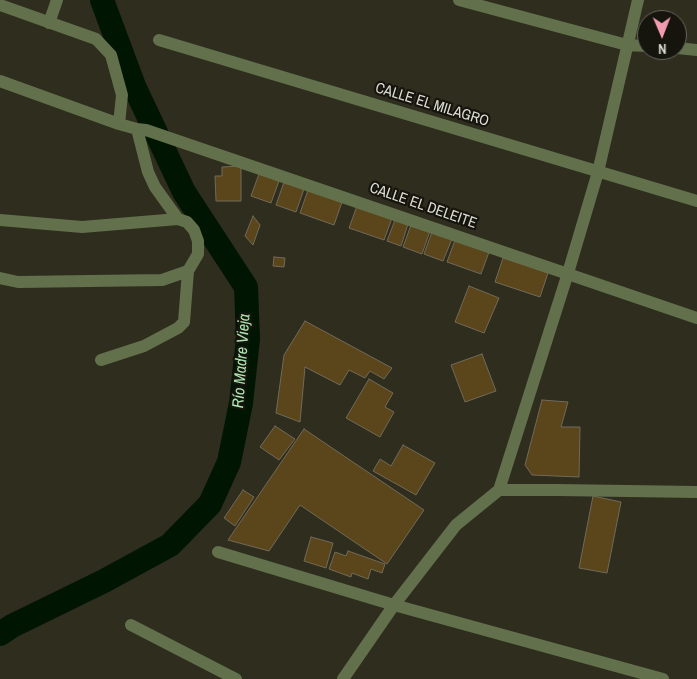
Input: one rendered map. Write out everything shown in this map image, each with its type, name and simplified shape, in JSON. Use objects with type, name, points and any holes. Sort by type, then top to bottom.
[{"type":"street","points":[[49,23],[58,0]]},
{"type":"street","points":[[459,0],[627,45],[637,46]]},
{"type":"street","points":[[343,679],[394,605],[456,525],[499,490],[598,172],[638,0]]},
{"type":"street","points":[[0,5],[96,39],[111,55],[122,95],[120,124]]},
{"type":"street","name":"CALLE EL MILAGRO","points":[[159,40],[697,202]]},
{"type":"street","name":"CALLE EL DELEITE","points":[[0,81],[120,124],[167,137],[697,318]]},
{"type":"street","points":[[141,130],[148,172],[155,187],[178,219]]},
{"type":"street","points":[[0,220],[82,227],[178,219],[187,222],[194,230],[198,241],[197,258],[188,271],[184,322],[178,328],[144,346],[101,360]]},
{"type":"street","points":[[0,278],[18,282],[162,280],[188,271]]},
{"type":"street","points":[[499,490],[697,492]]},
{"type":"street","points":[[218,552],[394,605],[663,679]]},
{"type":"street","points":[[131,625],[236,679]]},
{"type":"building","points":[[241,166],[241,201],[216,201],[215,176],[222,176],[222,167]]},
{"type":"building","points":[[259,174],[279,181],[271,203],[251,196]]},
{"type":"building","points":[[284,182],[304,189],[296,212],[276,205]]},
{"type":"building","points":[[308,190],[342,202],[334,225],[300,213]]},
{"type":"building","points":[[357,206],[392,218],[384,240],[349,228]]},
{"type":"building","points":[[253,216],[260,225],[253,245],[245,236]]},
{"type":"building","points":[[395,220],[408,224],[401,246],[387,241]]},
{"type":"building","points":[[411,225],[430,231],[422,254],[403,247]]},
{"type":"building","points":[[432,232],[452,239],[443,261],[424,254]]},
{"type":"building","points":[[455,240],[489,252],[481,274],[447,262]]},
{"type":"building","points":[[274,257],[285,258],[284,267],[273,266]]},
{"type":"building","points":[[503,258],[548,273],[540,297],[495,282]]},
{"type":"building","points":[[469,286],[499,298],[484,333],[455,322]]},
{"type":"building","points":[[305,321],[392,368],[384,379],[370,371],[365,378],[349,370],[340,385],[305,367],[300,422],[276,413],[284,355]]},
{"type":"building","points":[[482,354],[496,391],[465,402],[451,365]]},
{"type":"building","points":[[369,379],[393,393],[385,407],[394,412],[380,437],[346,418]]},
{"type":"building","points":[[542,400],[568,402],[561,427],[580,427],[579,477],[532,475],[525,465]]},
{"type":"building","points":[[275,426],[295,439],[279,460],[260,447]]},
{"type":"building","points":[[304,429],[424,510],[387,564],[300,505],[269,551],[228,540]]},
{"type":"building","points":[[403,445],[435,463],[416,495],[373,471],[380,459],[391,466]]},
{"type":"building","points":[[243,490],[254,497],[235,526],[224,518]]},
{"type":"building","points":[[593,496],[621,502],[607,573],[579,568]]},
{"type":"building","points":[[311,537],[333,543],[326,568],[304,561]]},
{"type":"building","points":[[348,551],[385,564],[382,573],[371,569],[368,579],[352,573],[351,577],[329,569],[335,552],[346,556]]},
{"type":"waterway","name":"Río Madre Vieja","points":[[0,634],[12,626],[104,581],[170,545],[210,504],[229,462],[241,403],[248,339],[246,287],[184,192],[134,86],[102,0]]}]
